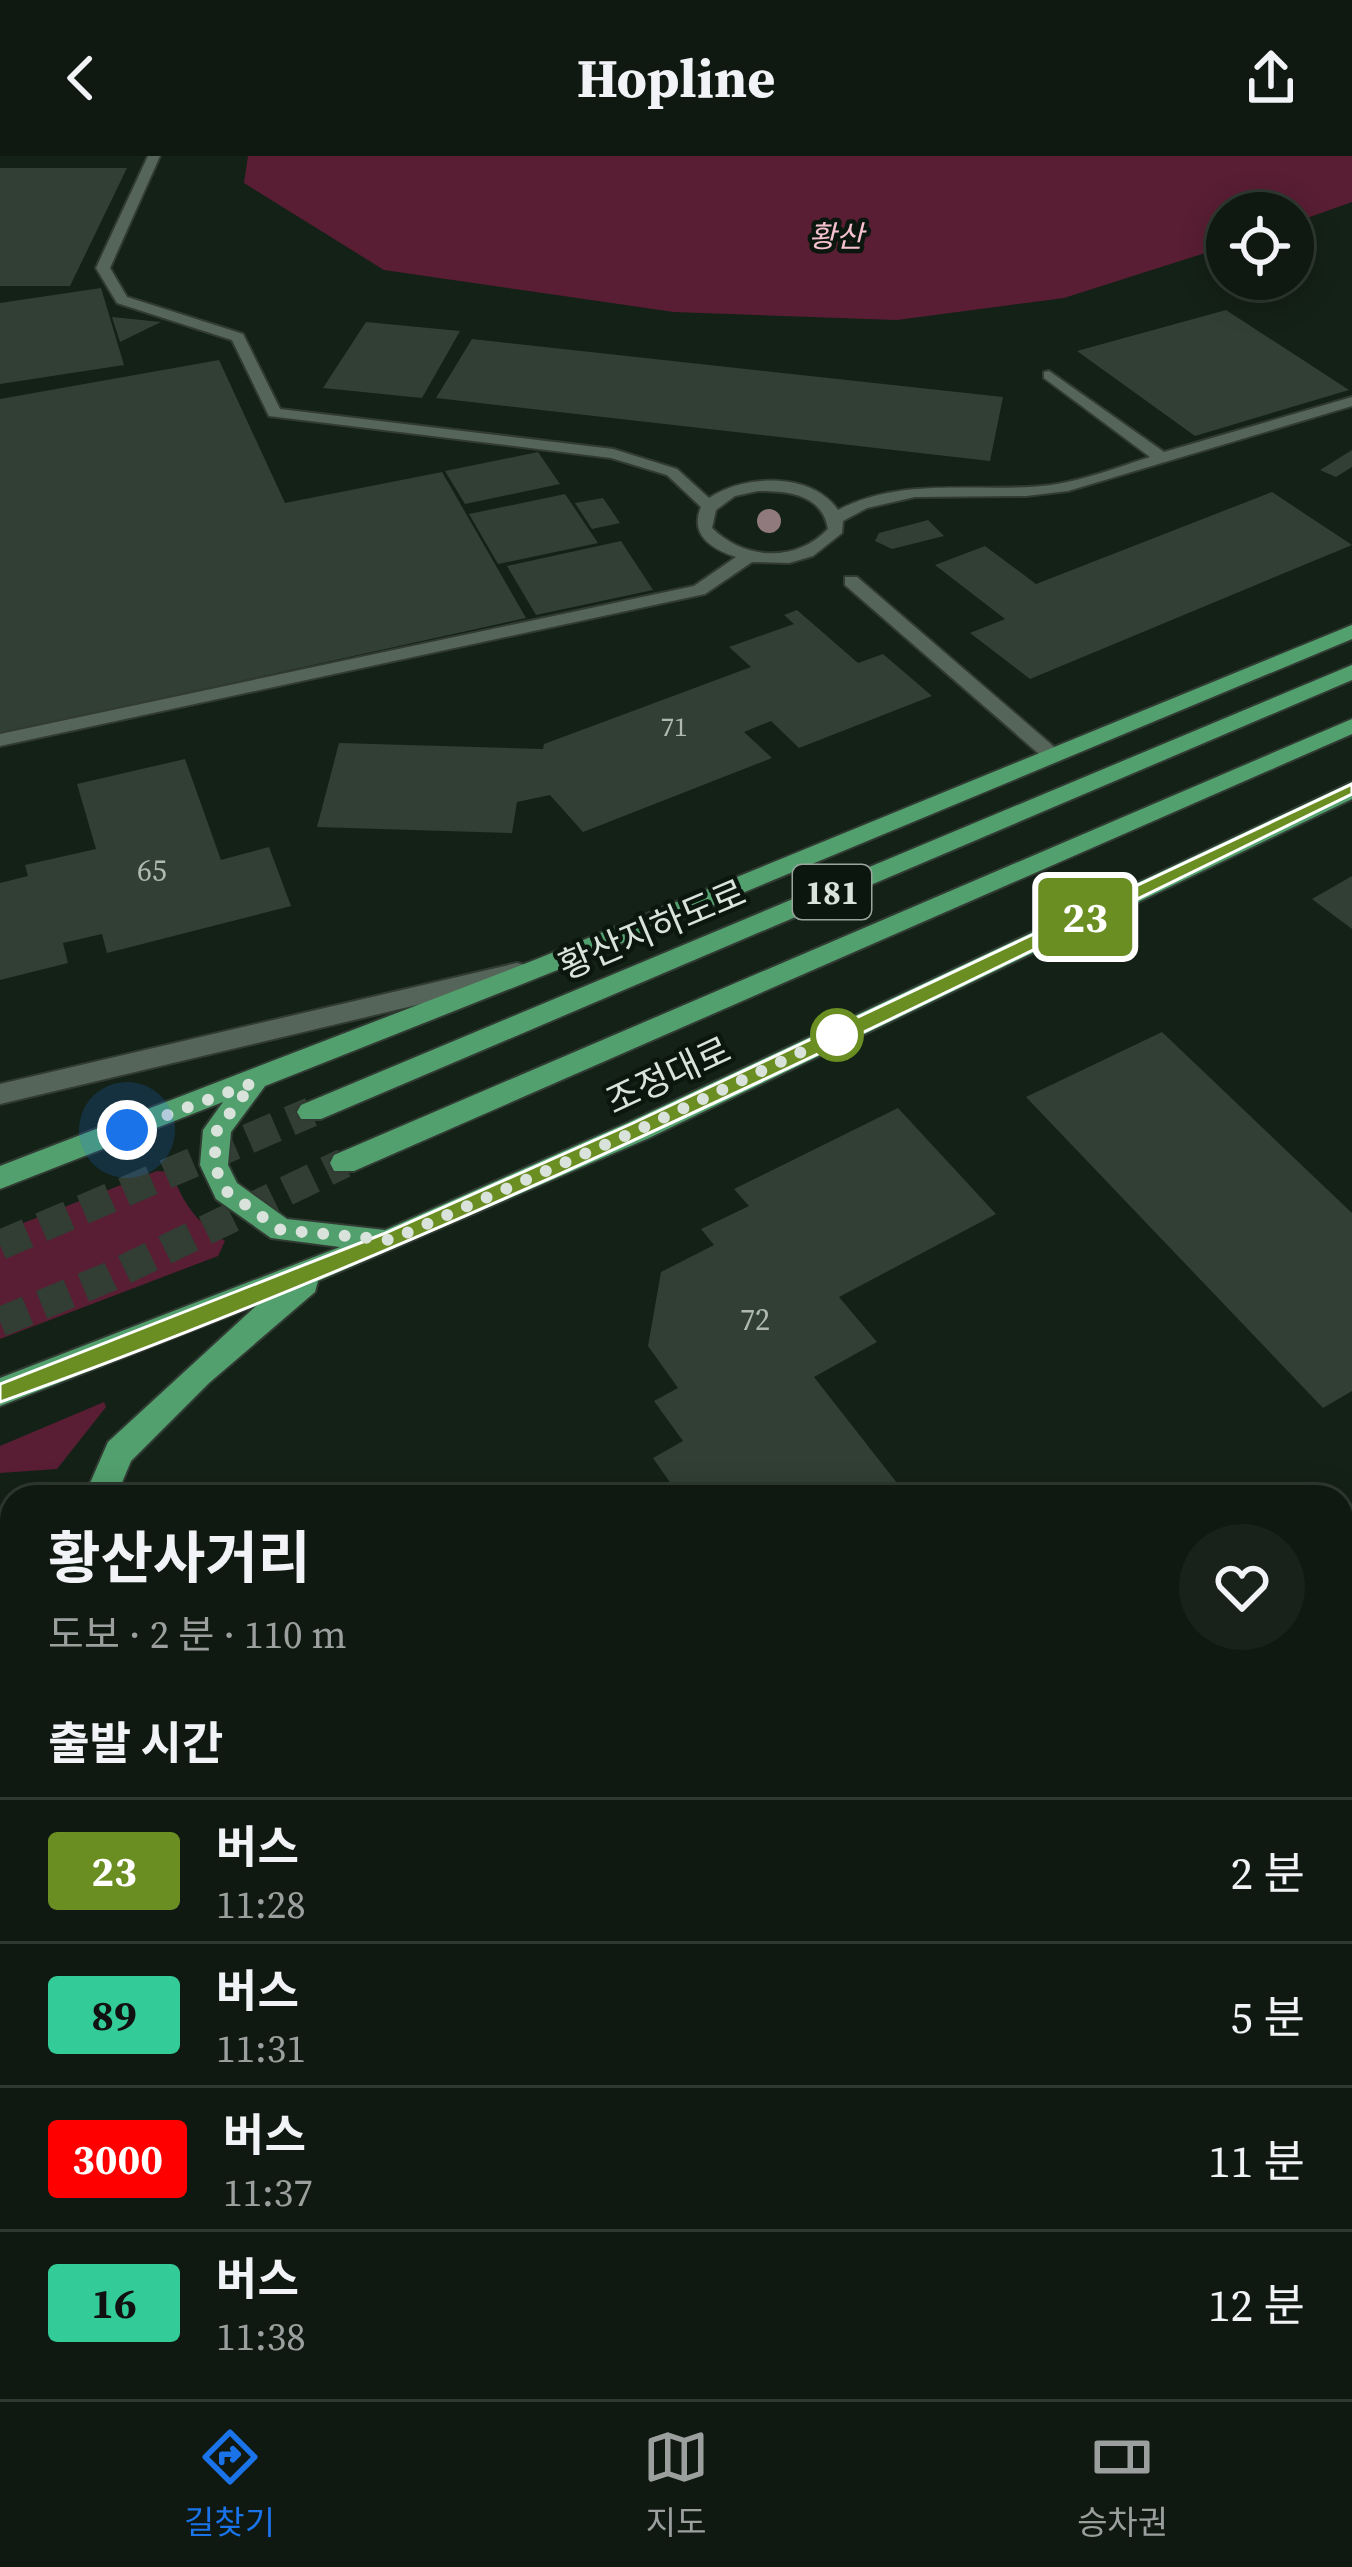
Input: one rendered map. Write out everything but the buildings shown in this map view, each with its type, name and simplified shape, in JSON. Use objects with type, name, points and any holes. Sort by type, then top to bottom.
[{"type":"main road","points":[[0,1178],[546,965],[1352,632]]},
{"type":"main road","name":"황산지하도로","points":[[311,1112],[1352,672]]},
{"type":"main road","name":"181","points":[[344,1163],[1352,726]]},
{"type":"main road","name":"조정대로","points":[[0,1392],[391,1240],[638,1130],[1352,790]]},
{"type":"main road","points":[[0,1094],[546,965]]},
{"type":"main road","points":[[253,1083],[217,1130],[214,1165],[226,1191],[281,1230],[391,1240]]},
{"type":"main road","points":[[105,1485],[119,1452],[198,1374],[325,1265]]},
{"type":"lane","points":[[154,156],[103,268],[122,300],[238,337],[274,412],[614,454],[672,472],[709,506]]},
{"type":"lane","points":[[1049,375],[1162,458]]},
{"type":"lane","points":[[836,518],[856,505],[902,494],[1058,488],[1352,401]]},
{"type":"lane","points":[[779,486],[817,497],[836,518],[836,530],[813,551],[793,557],[748,556],[728,550],[704,529],[709,506],[738,489],[779,486]]},
{"type":"lane","points":[[0,740],[699,590],[748,556]]},
{"type":"lane","points":[[851,581],[1053,756]]},
{"type":"green space","name":"황산","points":[[248,156],[1352,156],[1352,202],[1314,216],[1314,192],[1206,192],[1206,253],[1064,298],[897,320],[674,312],[384,270],[244,183]]},
{"type":"green space","points":[[157,1171],[171,1172],[192,1211],[225,1241],[218,1256],[0,1339],[0,1232]]},
{"type":"green space","points":[[104,1402],[106,1407],[57,1469],[0,1473],[0,1446]]},
{"type":"tunnel","points":[[0,1245],[311,1112]]},
{"type":"tunnel","points":[[0,1322],[109,1277],[344,1163]]},
{"type":"bus line","name":"23","points":[[0,1392],[391,1240],[638,1130],[1352,790]]},
{"type":"route","points":[[127,1130],[253,1083],[217,1130],[214,1165],[226,1191],[281,1230],[391,1240],[845,1031],[837,1035]]}]
